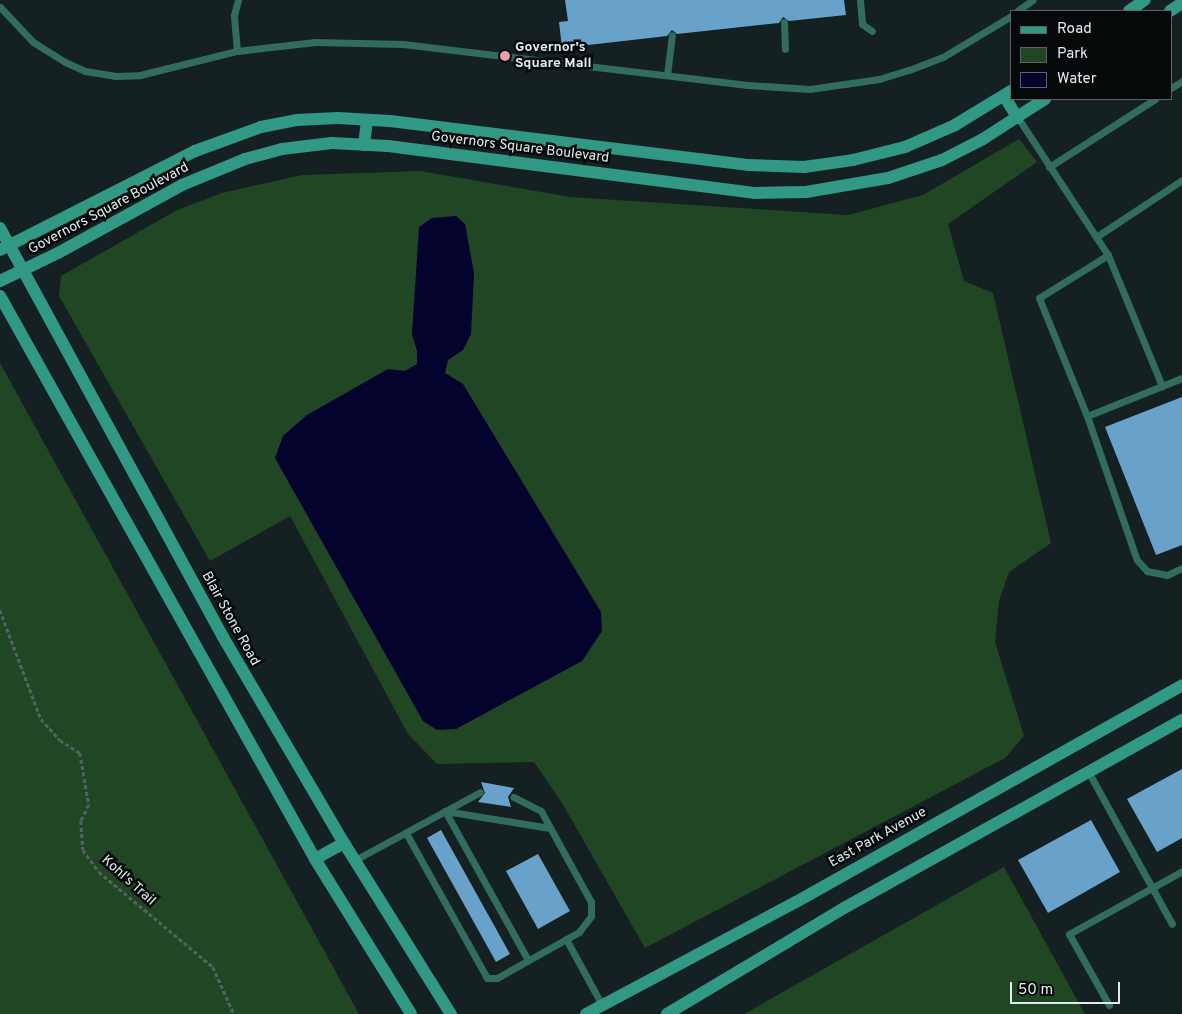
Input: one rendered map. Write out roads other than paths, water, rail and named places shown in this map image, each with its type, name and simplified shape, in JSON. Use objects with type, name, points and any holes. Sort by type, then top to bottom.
[{"type":"main road","points":[[1130,10],[1145,0]]},
{"type":"main road","points":[[1172,10],[1182,3]]},
{"type":"main road","points":[[1007,94],[1018,118]]},
{"type":"main road","name":"Governors Square Boulevard","points":[[5,248],[156,170],[227,138],[297,120],[368,120],[748,165],[804,167],[853,160],[905,147],[955,125],[1007,94]]},
{"type":"main road","name":"Governors Square Boulevard","points":[[0,281],[182,185],[245,159],[282,149],[332,143],[364,145],[754,192],[806,192],[888,178],[942,160],[1018,118],[1044,100]]},
{"type":"main road","points":[[364,145],[368,120]]},
{"type":"main road","name":"Blair Stone Road","points":[[0,228],[5,248],[22,271],[222,637],[344,843],[451,1014]]},
{"type":"main road","points":[[0,296],[315,859],[410,1013]]},
{"type":"main road","name":"East Park Avenue","points":[[586,1014],[796,902],[1182,685]]},
{"type":"main road","points":[[667,1014],[844,908],[1182,720]]},
{"type":"main road","points":[[315,859],[344,843]]},
{"type":"main road","points":[[438,992],[462,1014]]},
{"type":"lane","points":[[237,51],[234,15],[238,0]]},
{"type":"lane","points":[[860,0],[862,24],[872,31]]},
{"type":"lane","points":[[1018,10],[1033,0]]},
{"type":"lane","points":[[1,10],[33,42],[64,62],[85,71],[115,76],[140,75],[237,51],[315,42],[403,44],[667,75],[810,89],[878,79],[943,58],[1010,17]]},
{"type":"lane","points":[[784,22],[785,49]]},
{"type":"lane","points":[[667,75],[672,35]]},
{"type":"lane","points":[[1049,167],[1153,100]]},
{"type":"lane","points":[[1018,118],[1108,255],[1162,386]]},
{"type":"lane","points":[[1096,236],[1182,180]]},
{"type":"lane","points":[[1108,255],[1039,298],[1087,416],[1137,560],[1148,571],[1160,574],[1167,575],[1182,568]]},
{"type":"lane","points":[[1087,416],[1182,378]]},
{"type":"lane","points":[[1089,773],[1172,924]]},
{"type":"lane","points":[[355,860],[480,792]]},
{"type":"lane","points":[[406,833],[487,978],[497,978],[566,939],[586,924],[591,916],[591,902],[541,810],[512,798]]},
{"type":"lane","points":[[445,811],[550,828]]},
{"type":"lane","points":[[445,811],[528,960]]},
{"type":"lane","points":[[1109,1005],[1069,934],[1182,872]]},
{"type":"lane","points":[[566,939],[602,1005]]},
{"type":"water","points":[[456,216],[465,224],[474,273],[471,334],[463,350],[448,360],[445,373],[463,384],[601,612],[602,631],[582,661],[456,729],[437,730],[423,721],[275,458],[283,436],[307,415],[388,369],[405,371],[417,364],[417,351],[412,334],[419,227],[432,218]]},
{"type":"place","name":"Governor's Square Mall","points":[[505,56]]}]
